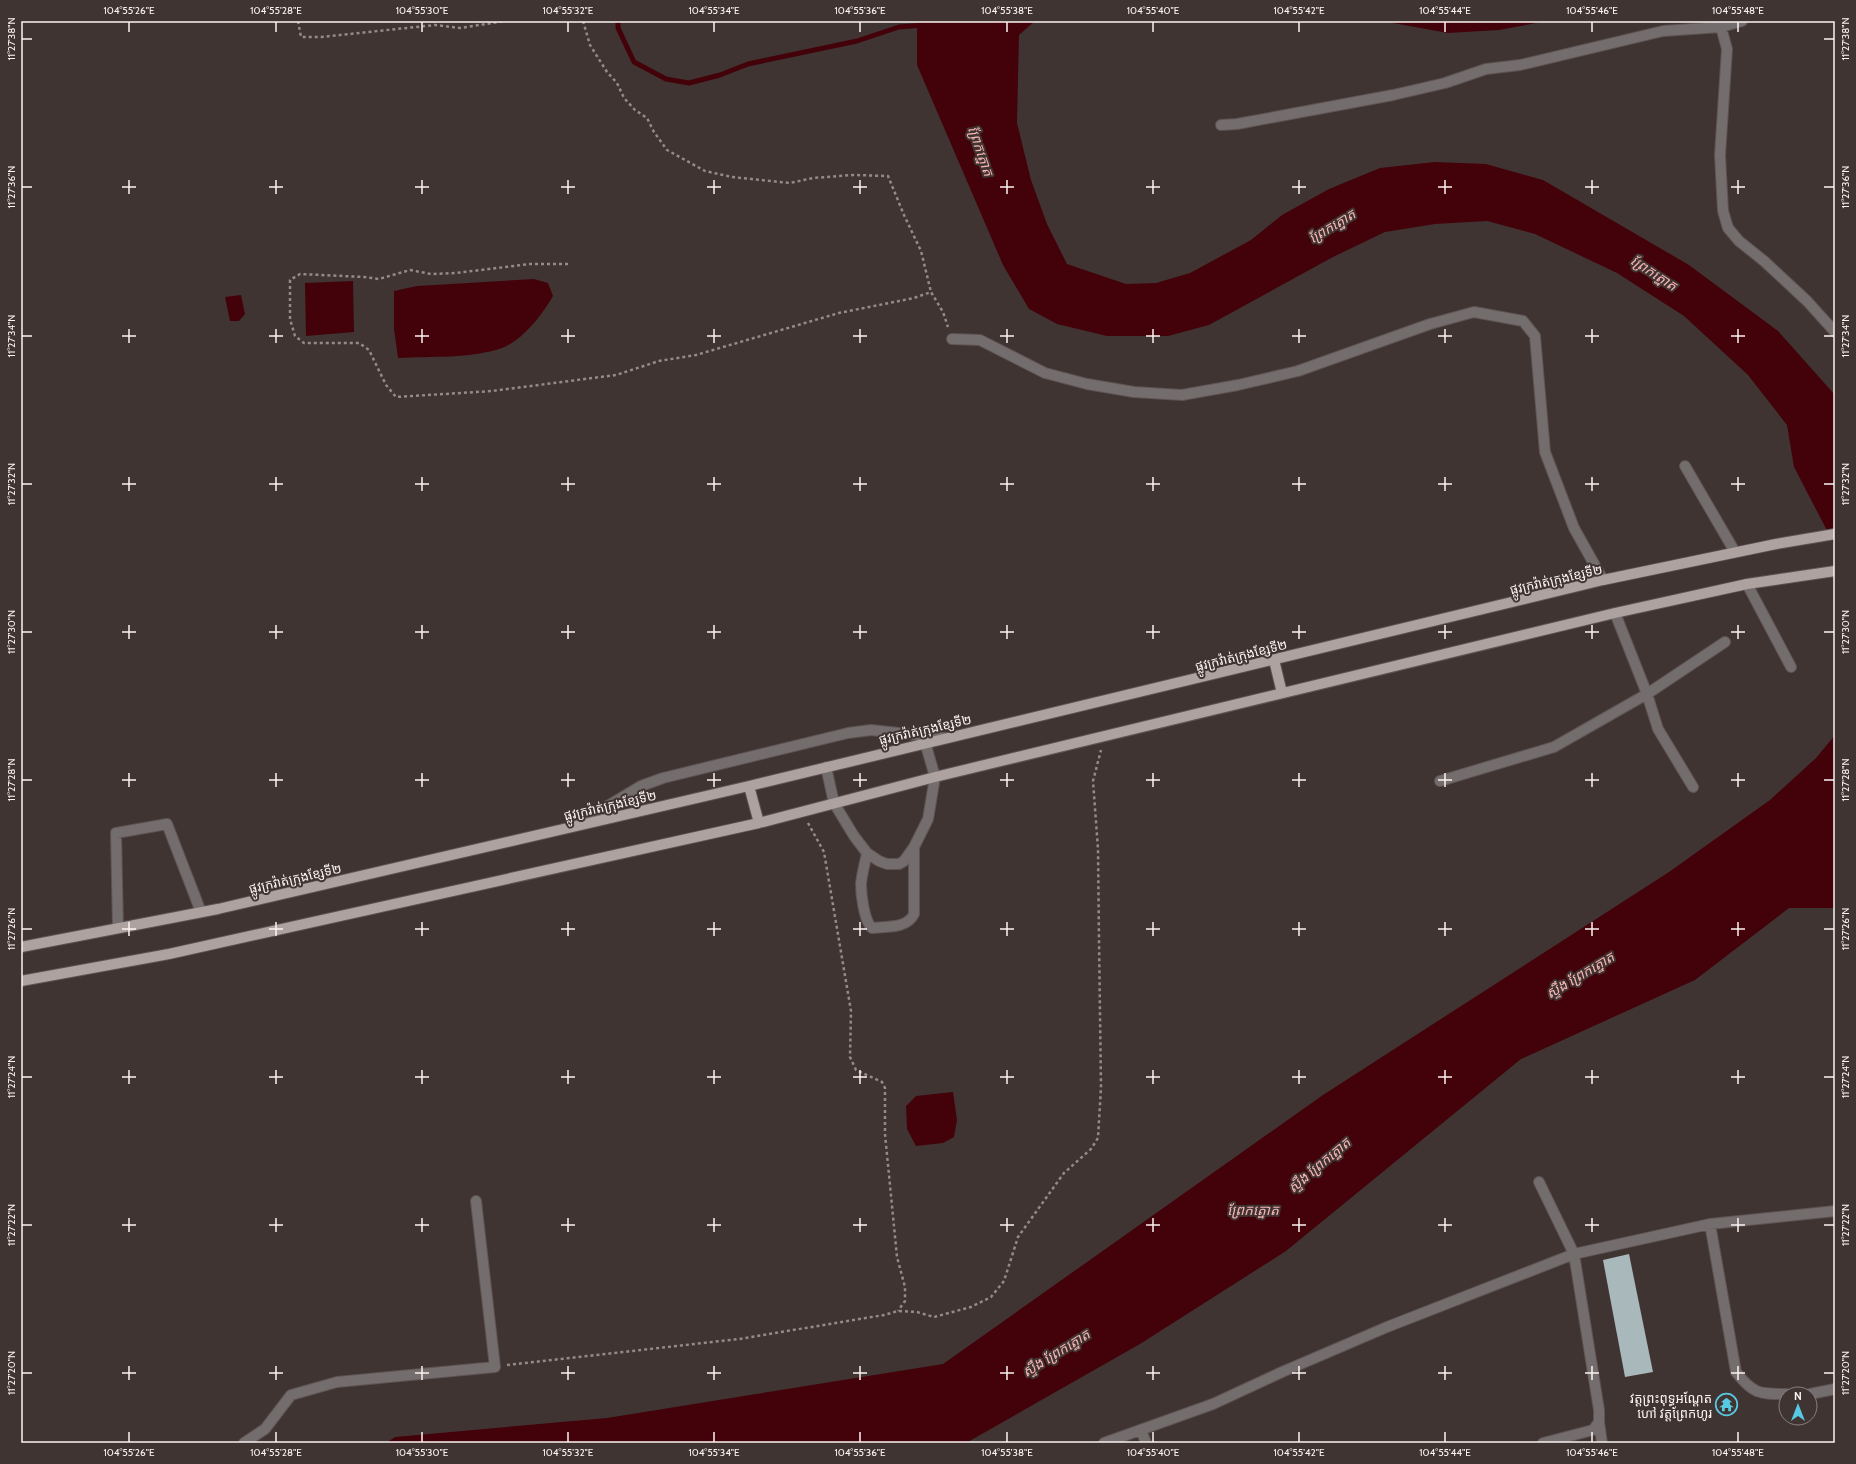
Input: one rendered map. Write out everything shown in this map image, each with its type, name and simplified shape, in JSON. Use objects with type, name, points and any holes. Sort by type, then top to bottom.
[{"type":"main road","name":"ផ្លូវក្រវ៉ាត់ក្រុងខ្សែទី២","points":[[21,947],[201,912],[750,786],[924,742],[1274,660],[1603,580],[1735,552],[1835,534]]},
{"type":"main road","points":[[21,981],[169,954],[759,823],[935,777],[1282,692],[1615,613],[1747,584],[1835,571]]},
{"type":"main road","points":[[1274,660],[1282,692]]},
{"type":"main road","points":[[750,786],[759,823]]},
{"type":"street","points":[[1221,125],[1237,124],[1393,95],[1445,83],[1486,69],[1520,65],[1663,31],[1742,21]]},
{"type":"street","points":[[1720,23],[1727,49],[1720,155],[1723,211],[1728,228],[1739,241],[1764,260],[1807,301],[1835,332]]},
{"type":"street","points":[[952,339],[980,340],[1045,373],[1087,384],[1134,392],[1182,395],[1238,385],[1298,371],[1430,324],[1474,312],[1523,321],[1535,336],[1545,452],[1574,528],[1603,580]]},
{"type":"street","points":[[1685,466],[1735,552]]},
{"type":"street","points":[[1747,584],[1791,667]]},
{"type":"street","points":[[1615,613],[1647,694],[1658,729],[1692,787]]},
{"type":"street","points":[[1440,781],[1554,747],[1647,694],[1725,642]]},
{"type":"street","points":[[576,826],[640,786],[663,778],[848,733],[871,730],[946,738]]},
{"type":"street","points":[[826,768],[834,803],[854,836],[867,853],[879,861],[887,864],[899,864],[904,861],[914,847],[928,819],[935,777],[924,742]]},
{"type":"street","points":[[118,928],[116,833],[167,824],[201,912]]},
{"type":"street","points":[[867,853],[861,884],[868,925],[872,928],[906,924],[911,920],[914,914],[914,847]]},
{"type":"street","points":[[1539,1182],[1574,1254],[1599,1410],[1602,1443]]},
{"type":"street","points":[[244,1443],[265,1429],[291,1395],[337,1382],[495,1367],[476,1201]]},
{"type":"street","points":[[1104,1443],[1214,1404],[1282,1372],[1387,1326],[1574,1254],[1710,1224],[1835,1211]]},
{"type":"street","points":[[1710,1224],[1736,1372],[1746,1386],[1762,1394],[1778,1394]]},
{"type":"street","points":[[1818,1392],[1835,1389]]},
{"type":"street","points":[[1543,1443],[1593,1430],[1599,1422]]},
{"type":"street","points":[[1141,1430],[1146,1443]]},
{"type":"path","points":[[298,21],[301,37],[321,38],[435,25],[460,28],[504,21]]},
{"type":"path","points":[[584,21],[590,45],[607,72],[617,83],[624,98],[635,110],[647,118],[654,132],[667,150],[705,171],[732,177],[790,183],[813,178],[853,175],[888,176],[921,251],[931,292],[943,312],[952,339]]},
{"type":"path","points":[[568,264],[530,264],[456,273],[431,274],[410,270],[379,279],[364,276],[300,274],[290,280],[290,319],[295,336],[304,343],[359,343],[369,350],[386,385],[396,397],[439,396],[492,391],[616,375],[659,361],[696,355],[840,313],[914,298],[931,292]]},
{"type":"path","points":[[495,1367],[739,1339],[819,1327],[898,1311],[917,1312],[934,1317],[971,1307],[991,1297],[1004,1281],[1018,1237],[1064,1173],[1091,1149],[1098,1138],[1101,1087],[1098,849],[1093,781],[1105,736]]},
{"type":"path","points":[[802,812],[824,852],[851,1011],[850,1057],[856,1070],[882,1082],[885,1088],[885,1134],[897,1257],[904,1287],[905,1301],[898,1311]]},
{"type":"water","name":"ព្រែកត្នោត","points":[[920,21],[1035,21],[1019,35],[1017,123],[1031,180],[1047,224],[1067,264],[1126,284],[1156,283],[1190,273],[1251,240],[1282,215],[1329,189],[1380,168],[1435,162],[1486,164],[1543,180],[1689,265],[1778,331],[1835,395],[1835,546],[1794,467],[1787,425],[1748,375],[1684,316],[1617,273],[1535,234],[1487,221],[1435,224],[1385,232],[1333,257],[1209,325],[1168,336],[1107,336],[1057,324],[1029,309],[1003,265],[917,65],[917,25]]},
{"type":"water","points":[[1382,21],[1547,21],[1499,30],[1448,33]]},
{"type":"water","points":[[534,279],[548,283],[553,296],[531,326],[510,344],[490,352],[477,354],[398,358],[394,329],[394,291],[417,286]]},
{"type":"water","points":[[353,281],[354,332],[306,336],[305,283]]},
{"type":"water","points":[[241,295],[245,314],[239,321],[230,321],[225,297]]},
{"type":"water","name":"ព្រែកត្នោត","points":[[1835,735],[1835,908],[1789,908],[1695,980],[1521,1059],[1286,1251],[1140,1344],[966,1443],[386,1443],[395,1437],[607,1418],[943,1364],[1323,1095],[1669,872],[1770,800],[1816,758]]},
{"type":"water","points":[[953,1092],[957,1120],[954,1137],[943,1143],[916,1146],[907,1129],[906,1106],[916,1096]]},
{"type":"building","points":[[1629,1254],[1653,1372],[1625,1377],[1603,1260]]},
{"type":"waterway","points":[[618,21],[618,28],[634,62],[666,79],[689,83],[720,75],[748,64],[857,41],[899,27],[924,25]]},
{"type":"place","name":"វត្តព្រះពុទ្ធអណ្តែត ហៅ វត្តព្រែកហូរ","points":[[1727,1405]]},
{"type":"water label","name":"ស្ទឹង ព្រែកត្នោត","points":[[1580,975]]},
{"type":"water label","name":"ស្ទឹង ព្រែកត្នោត","points":[[1319,1165]]},
{"type":"water label","name":"ស្ទឹង ព្រែកត្នោត","points":[[1056,1353]]}]
